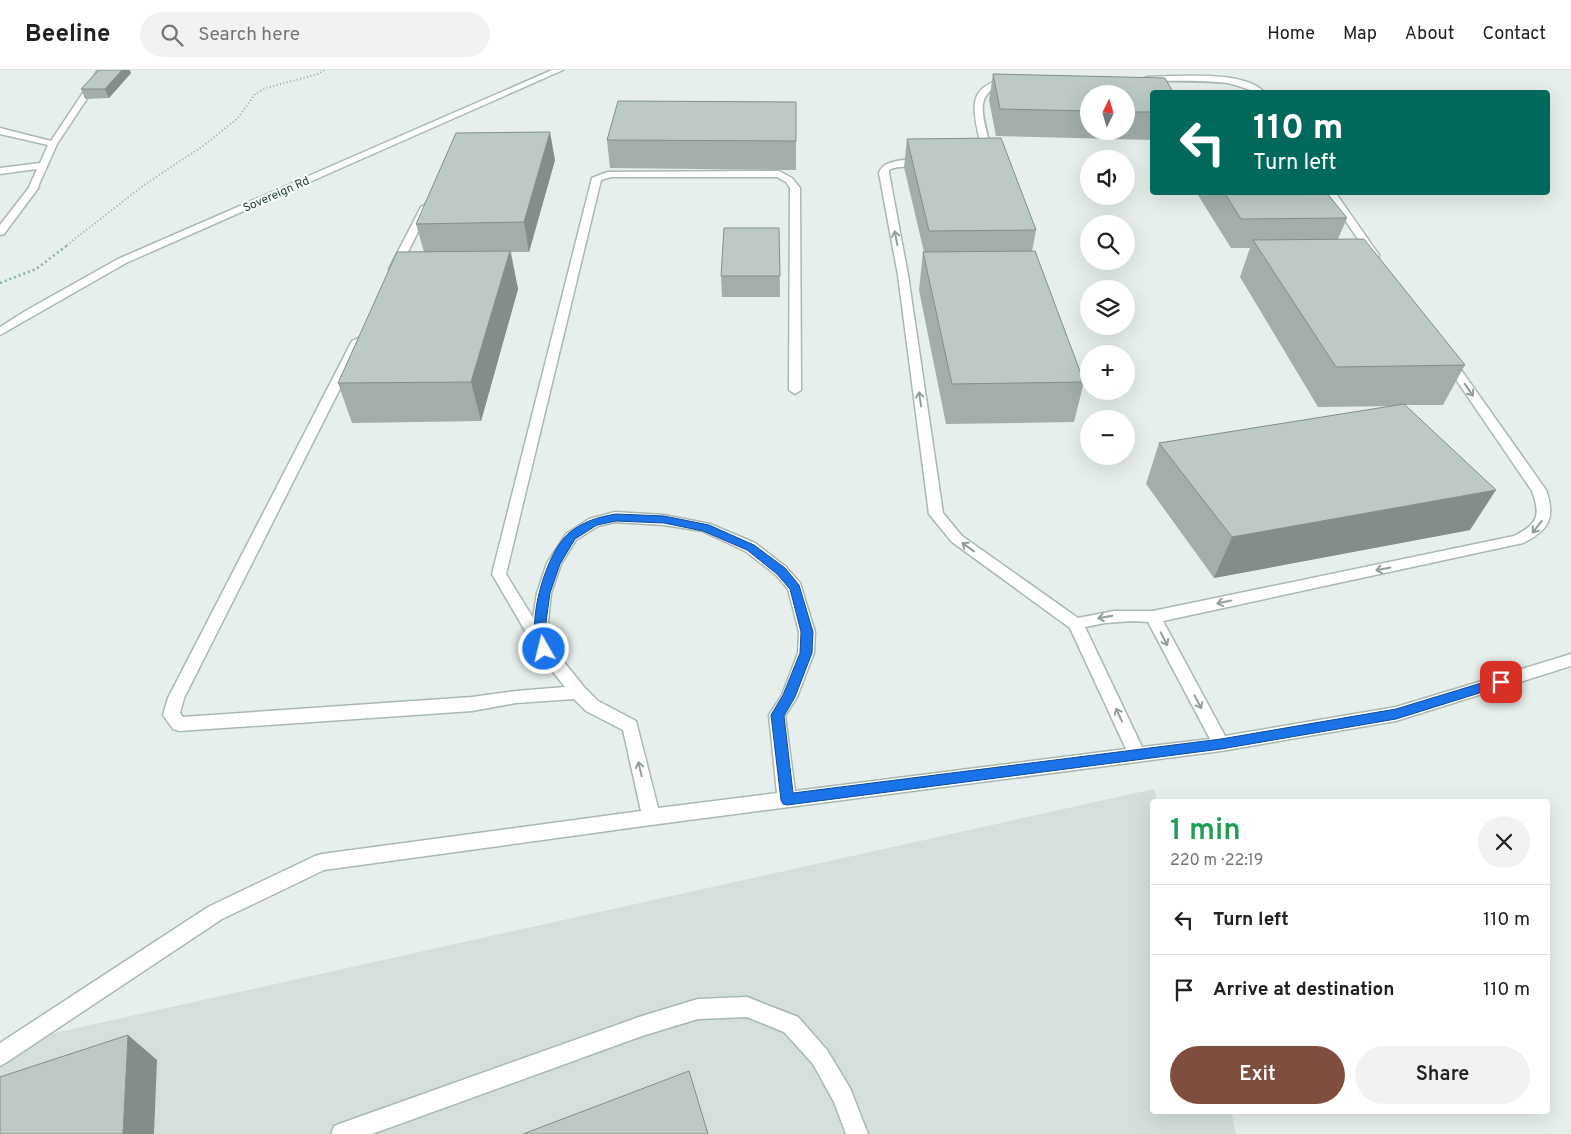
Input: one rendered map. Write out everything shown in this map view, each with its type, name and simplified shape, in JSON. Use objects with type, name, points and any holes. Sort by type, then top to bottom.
[{"type":"street","points":[[0,232],[34,187],[53,144],[102,70]]},
{"type":"street","name":"Sovereign Rd","points":[[0,332],[31,312],[122,261],[559,70]]},
{"type":"street","points":[[972,163],[982,162],[986,158],[987,152],[978,109],[979,96],[983,89],[997,81],[1017,78]]},
{"type":"street","points":[[1135,78],[1224,80],[1245,84],[1259,90]]},
{"type":"street","points":[[0,131],[53,144]]},
{"type":"street","points":[[934,163],[900,163],[890,165],[885,169],[884,173],[903,275],[936,514],[957,539],[1076,624],[1137,755]]},
{"type":"street","points":[[0,171],[44,165]]},
{"type":"street","points":[[651,816],[630,726],[592,706],[578,692],[544,649],[499,574],[597,178],[610,174],[779,174],[789,180],[796,188],[795,390]]},
{"type":"street","points":[[1332,195],[1381,265]]},
{"type":"street","points":[[386,285],[431,197]]},
{"type":"street","points":[[364,329],[176,698],[170,715],[180,724],[472,704],[516,697],[578,692]]},
{"type":"street","points":[[1076,624],[1102,616],[1130,614],[1153,617],[1518,540],[1534,533],[1542,521],[1546,506],[1540,490],[1438,346]]},
{"type":"street","points":[[544,649],[540,622],[544,593],[554,563],[571,537],[594,522],[616,517],[664,520],[706,527],[750,548],[781,571],[796,587],[807,632],[806,653],[789,697],[778,715],[787,800]]},
{"type":"street","points":[[1153,617],[1221,744]]},
{"type":"street","points":[[0,1055],[215,913],[322,862],[651,816],[1221,744],[1396,714],[1571,660]]},
{"type":"street","points":[[342,1134],[642,1026],[698,1009],[746,1007],[792,1024],[820,1057],[842,1096],[857,1134]]},
{"type":"path","points":[[0,283],[36,269],[144,185],[203,146],[238,118],[255,94],[266,88],[318,74],[324,70]]},
{"type":"shaded area","points":[[1154,789],[1156,799],[1150,799],[1150,1114],[1232,1114],[1236,1134],[0,1134],[0,1045]]},
{"type":"building","points":[[99,70],[122,70],[105,89],[81,89]]},
{"type":"building","points":[[993,74],[1165,78],[1172,90],[1150,90],[1150,112],[1135,112],[1135,85],[1080,85],[1080,111],[1000,109]]},
{"type":"building","points":[[618,101],[796,102],[796,141],[607,140]]},
{"type":"building","points":[[550,132],[524,222],[416,224],[456,133]]},
{"type":"building","points":[[1001,138],[1036,230],[929,231],[907,139]]},
{"type":"building","points":[[1226,195],[1328,195],[1347,218],[1241,219]]},
{"type":"building","points":[[724,228],[779,228],[780,276],[721,276]]},
{"type":"building","points":[[1364,239],[1465,365],[1336,367],[1253,240]]},
{"type":"building","points":[[510,251],[471,382],[338,383],[397,252]]},
{"type":"building","points":[[1035,251],[1080,371],[1080,382],[952,384],[923,252]]},
{"type":"building","points":[[1404,404],[1496,490],[1232,537],[1159,443]]},
{"type":"building","points":[[128,1035],[123,1134],[0,1134],[0,1077]]},
{"type":"building","points":[[689,1071],[708,1134],[523,1134]]},
{"type":"route","points":[[544,649],[540,622],[544,593],[554,563],[571,537],[594,522],[616,517],[664,520],[706,527],[750,548],[781,571],[796,587],[807,632],[806,653],[789,697],[778,715],[787,800],[1221,744],[1396,714],[1501,682]]}]
